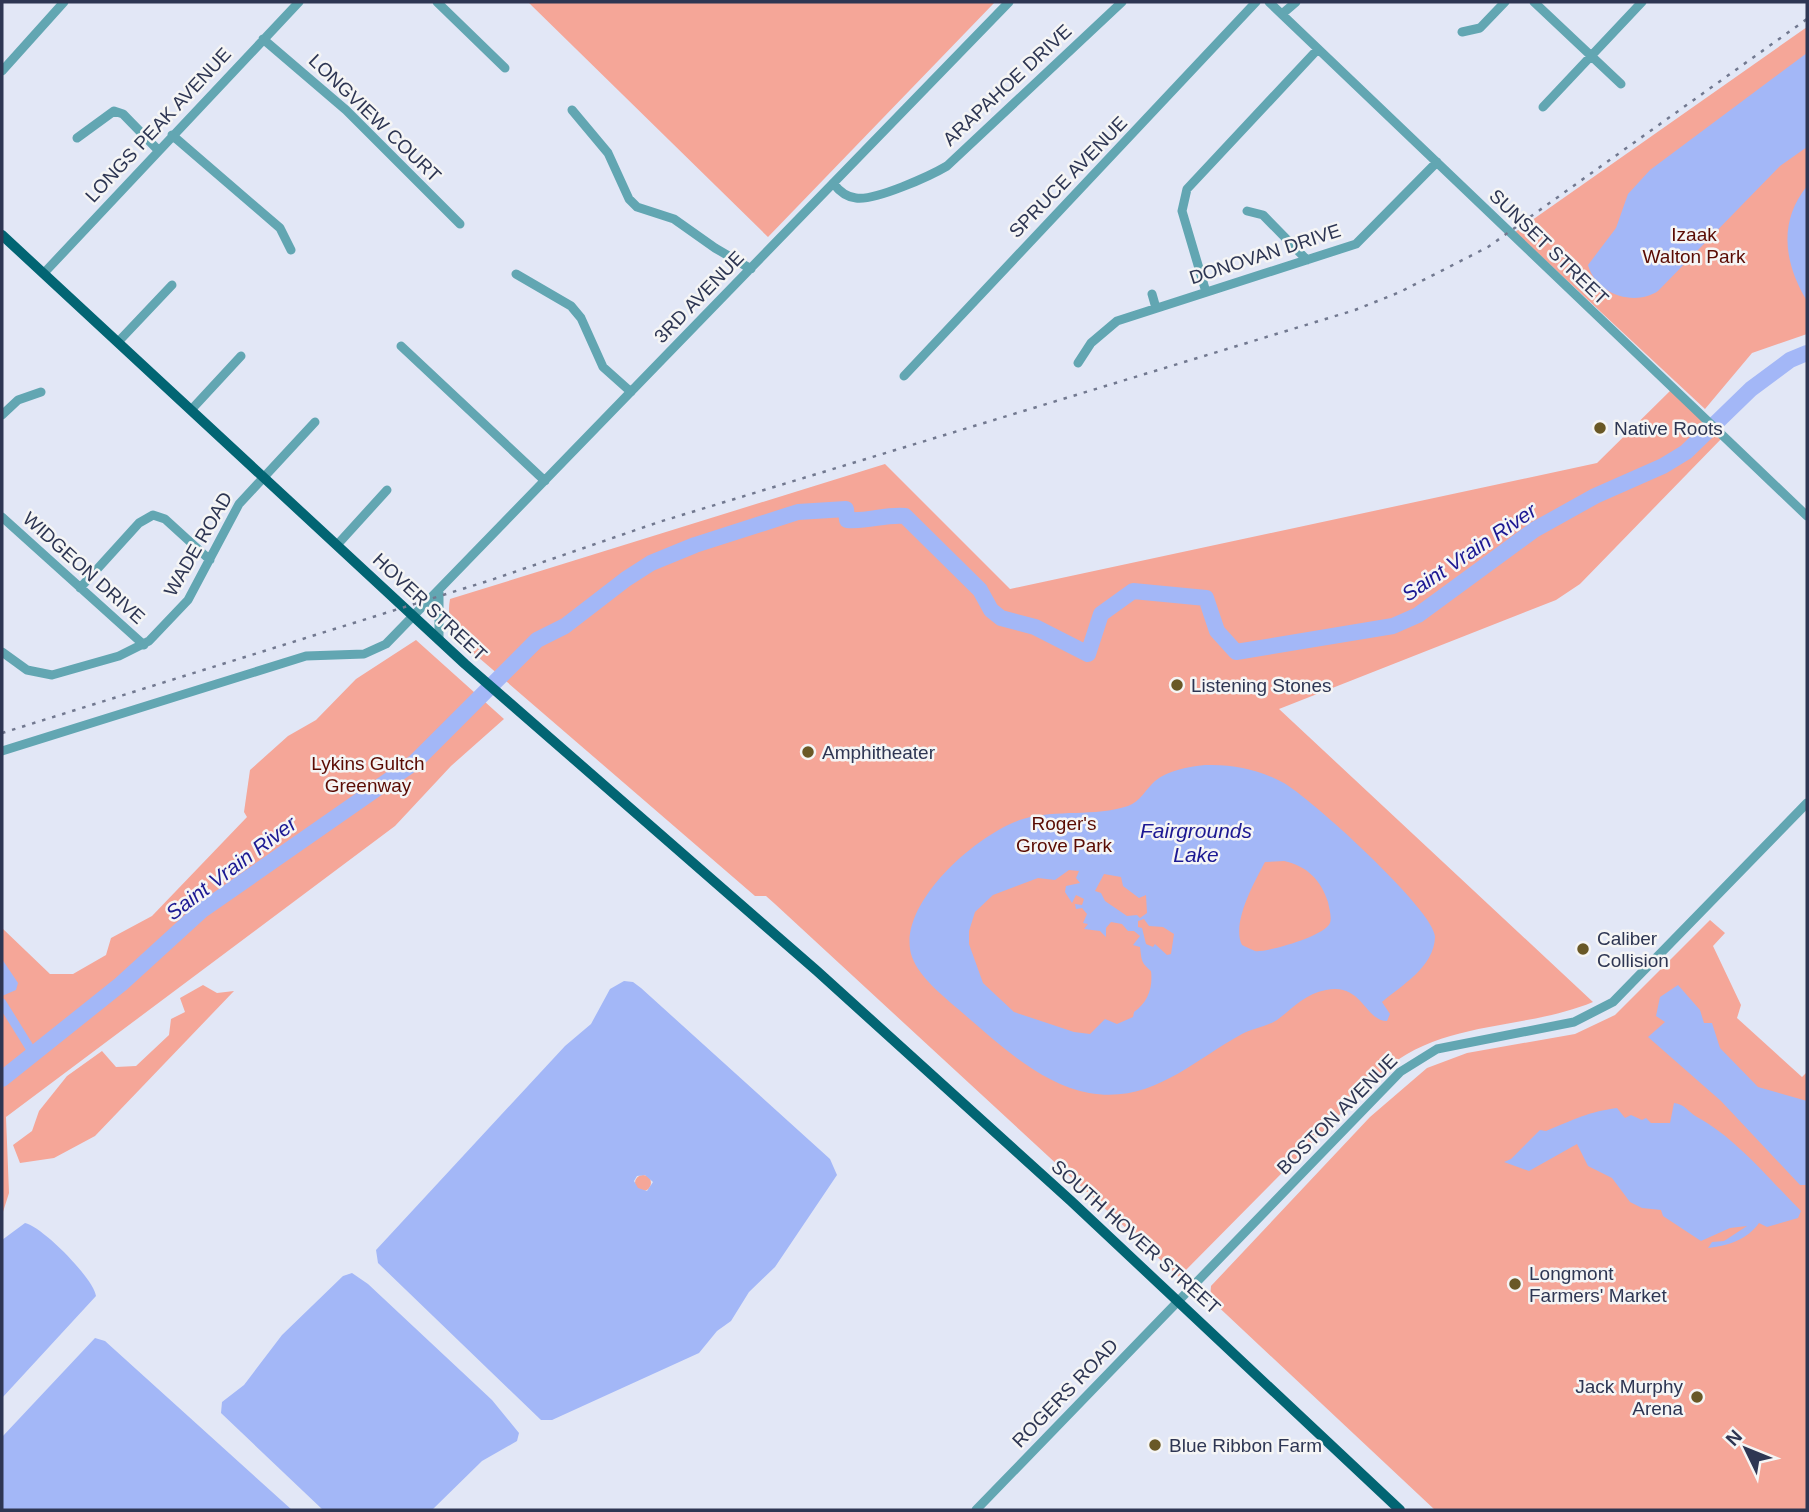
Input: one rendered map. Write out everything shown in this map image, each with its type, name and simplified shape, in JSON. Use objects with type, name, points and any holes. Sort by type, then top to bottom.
[{"type":"main road","name":"HOVER STREET","points":[[2,235],[465,664],[843,995]]},
{"type":"main road","name":"SOUTH HOVER STREET","points":[[843,995],[1179,1300],[1400,1510]]},
{"type":"street","points":[[2,71],[64,2]]},
{"type":"street","name":"LONGS PEAK AVENUE","points":[[44,273],[299,2]]},
{"type":"street","points":[[438,2],[505,68]]},
{"type":"street","name":"3RD AVENUE","points":[[2,751],[306,656],[370,652],[388,642],[1009,2]]},
{"type":"street","name":"ARAPAHOE DRIVE","points":[[833,183],[844,194],[864,199],[929,176],[947,166],[1122,2]]},
{"type":"street","name":"SPRUCE AVENUE","points":[[904,376],[1256,2]]},
{"type":"street","name":"SUNSET STREET","points":[[1269,2],[1807,516]]},
{"type":"street","points":[[1282,14],[1296,2]]},
{"type":"street","points":[[1462,32],[1479,28],[1505,2]]},
{"type":"street","points":[[1534,2],[1621,83]]},
{"type":"street","points":[[1543,107],[1642,2]]},
{"type":"street","name":"LONGVIEW COURT","points":[[264,39],[346,110],[460,224]]},
{"type":"street","points":[[1206,292],[1182,211],[1187,189],[1318,49]]},
{"type":"street","points":[[572,110],[601,143],[629,199],[637,207],[674,219],[751,269]]},
{"type":"street","points":[[77,138],[114,111],[123,114],[158,150]]},
{"type":"street","points":[[172,135],[280,228],[291,250]]},
{"type":"street","name":"DONOVAN DRIVE","points":[[1078,363],[1091,342],[1118,321],[1307,260],[1363,239],[1437,162]]},
{"type":"street","points":[[1247,211],[1263,215],[1307,260]]},
{"type":"street","points":[[516,274],[571,306],[581,318],[603,367],[631,392]]},
{"type":"street","points":[[118,342],[172,285]]},
{"type":"street","points":[[1152,294],[1156,308]]},
{"type":"street","points":[[401,346],[545,481]]},
{"type":"street","points":[[191,410],[241,356]]},
{"type":"street","points":[[2,415],[18,400],[41,392]]},
{"type":"street","name":"WADE ROAD","points":[[144,645],[186,603],[233,512],[315,422]]},
{"type":"street","points":[[337,545],[387,490]]},
{"type":"street","points":[[80,588],[139,523],[152,515],[165,519],[210,560]]},
{"type":"street","name":"WIDGEON DRIVE","points":[[2,517],[144,645]]},
{"type":"street","points":[[439,590],[439,640]]},
{"type":"street","points":[[2,652],[27,670],[52,675],[144,645]]},
{"type":"street","name":"BOSTON AVENUE","points":[[1179,1300],[1406,1067],[1437,1049],[1574,1022],[1613,1002],[1807,803]]},
{"type":"street","name":"ROGERS ROAD","points":[[976,1510],[1179,1300]]},
{"type":"green space","points":[[528,2],[995,2],[768,237]]},
{"type":"green space","name":"Izaak Walton Park","points":[[1807,27],[1807,334],[1752,353],[1705,409],[1515,232]]},
{"type":"green space","name":"Roger's Grove Park","points":[[1672,389],[1723,437],[1580,584],[1556,600],[1279,709],[1593,1002],[1539,1018],[1457,1034],[1405,1055],[1382,1072],[1179,1277],[766,896],[755,896],[478,657],[459,638],[450,617],[450,599],[885,464],[1010,589],[1597,463]]},
{"type":"green space","name":"Lykins Gultch Greenway","points":[[416,640],[504,719],[451,766],[395,826],[6,1117],[9,1193],[2,1215],[2,928],[50,974],[73,974],[106,955],[111,938],[152,916],[247,817],[244,812],[250,770],[288,736],[316,720],[356,679]]},
{"type":"green space","points":[[1710,920],[1725,933],[1713,946],[1741,1005],[1737,1018],[1802,1077],[1807,1072],[1807,1510],[1435,1510],[1210,1299],[1211,1286],[1370,1117],[1427,1068],[1467,1053],[1575,1034],[1615,1015]]},
{"type":"green space","points":[[203,985],[217,993],[234,991],[95,1136],[54,1158],[20,1163],[13,1145],[32,1131],[39,1111],[67,1076],[102,1051],[116,1067],[136,1066],[169,1035],[171,1019],[185,1012],[180,998]]},
{"type":"green space","points":[[640,1175],[646,1175],[651,1183],[649,1189],[640,1191],[635,1186],[635,1180]]},
{"type":"water","points":[[1807,53],[1807,147],[1780,166],[1658,291],[1638,298],[1627,297],[1617,295],[1599,284],[1588,265],[1616,228],[1628,194],[1650,170]]},
{"type":"water","points":[[1807,186],[1807,301],[1799,287],[1789,257],[1788,228],[1798,200]]},
{"type":"water","name":"Fairgrounds Lake","points":[[1199,766],[1235,767],[1263,774],[1282,782],[1317,809],[1369,855],[1415,904],[1430,924],[1435,937],[1429,957],[1416,974],[1382,1002],[1390,1014],[1387,1021],[1373,1015],[1348,991],[1326,990],[1305,998],[1277,1020],[1242,1034],[1152,1086],[1112,1095],[1089,1093],[1054,1081],[1007,1051],[928,981],[912,957],[910,937],[916,915],[944,873],[985,839],[1005,827],[1036,816],[1102,811],[1128,806],[1136,802],[1160,777]],"holes":[[[1265,862],[1292,863],[1312,875],[1325,894],[1331,918],[1325,928],[1306,939],[1255,951],[1242,945],[1240,925],[1250,891]],[[1069,870],[1079,871],[1076,878],[1080,883],[1066,886],[1065,892],[1072,903],[1076,895],[1084,899],[1082,905],[1075,904],[1076,909],[1082,908],[1087,914],[1083,923],[1088,924],[1084,929],[1100,931],[1106,937],[1106,928],[1111,922],[1122,924],[1128,931],[1134,931],[1140,936],[1133,945],[1140,947],[1142,961],[1151,971],[1148,994],[1133,1017],[1117,1024],[1105,1019],[1090,1034],[1074,1032],[1014,1012],[983,983],[969,944],[969,931],[975,912],[993,895],[1038,878],[1055,880]],[[1104,874],[1121,877],[1123,886],[1139,898],[1146,895],[1147,913],[1140,918],[1137,915],[1127,916],[1105,901],[1101,893],[1095,891]],[[1144,919],[1149,926],[1163,927],[1174,934],[1171,954],[1167,955],[1155,944],[1153,947],[1146,944],[1138,921]]]},
{"type":"water","points":[[2,959],[18,983],[16,990],[2,996]]},
{"type":"water","points":[[624,981],[633,982],[641,988],[830,1159],[837,1175],[775,1267],[749,1292],[731,1321],[717,1331],[699,1353],[552,1420],[541,1420],[378,1263],[376,1250],[565,1046],[591,1024],[610,989]],"holes":[[[645,1175],[653,1182],[647,1191],[638,1188],[634,1181],[637,1176]]]},
{"type":"water","points":[[1678,985],[1700,1010],[1704,1023],[1712,1023],[1720,1048],[1758,1087],[1807,1101],[1807,1185],[1800,1185],[1721,1101],[1648,1037],[1665,1022],[1656,1016],[1660,997]]},
{"type":"water","points":[[1674,1103],[1684,1107],[1739,1148],[1801,1211],[1798,1218],[1767,1227],[1759,1223],[1737,1241],[1708,1248],[1712,1242],[1724,1241],[1747,1226],[1730,1228],[1701,1241],[1663,1216],[1661,1210],[1642,1208],[1630,1202],[1612,1178],[1588,1166],[1577,1144],[1529,1171],[1504,1162],[1511,1159],[1540,1130],[1546,1131],[1589,1114],[1617,1108],[1625,1118],[1631,1115],[1642,1120],[1646,1118],[1651,1123],[1670,1123]]},
{"type":"water","points":[[25,1223],[43,1234],[77,1266],[96,1296],[2,1398],[2,1240]]},
{"type":"water","points":[[352,1273],[368,1284],[492,1400],[519,1433],[517,1441],[482,1461],[432,1510],[323,1510],[221,1413],[222,1402],[244,1385],[282,1335],[343,1276]]},
{"type":"water","points":[[95,1338],[105,1341],[292,1510],[2,1510],[2,1437]]},
{"type":"waterway","name":"Saint Vrain River","points":[[2,1079],[121,984],[201,911],[415,762],[537,640],[565,626],[651,563],[695,545],[798,512],[846,509],[847,520],[905,516],[980,590],[991,610],[1001,618],[1035,627],[1088,654],[1101,614],[1133,591],[1206,598],[1217,631],[1236,652],[1393,626],[1418,615],[1534,530],[1595,496],[1663,466],[1686,452],[1751,389],[1790,360],[1807,353]]},
{"type":"waterway","points":[[2,1003],[33,1053]]},
{"type":"railway","points":[[2,733],[491,580],[659,522],[1355,310],[1400,292],[1488,247],[1807,19]]},
{"type":"place","name":"Native Roots","points":[[1600,428]]},
{"type":"place","name":"Listening Stones","points":[[1177,685]]},
{"type":"place","name":"Amphitheater","points":[[808,752]]},
{"type":"place","name":"Caliber Collision","points":[[1583,949]]},
{"type":"place","name":"Longmont Farmers' Market","points":[[1515,1284]]},
{"type":"place","name":"Jack Murphy Arena","points":[[1697,1397]]},
{"type":"place","name":"Blue Ribbon Farm","points":[[1155,1445]]}]
